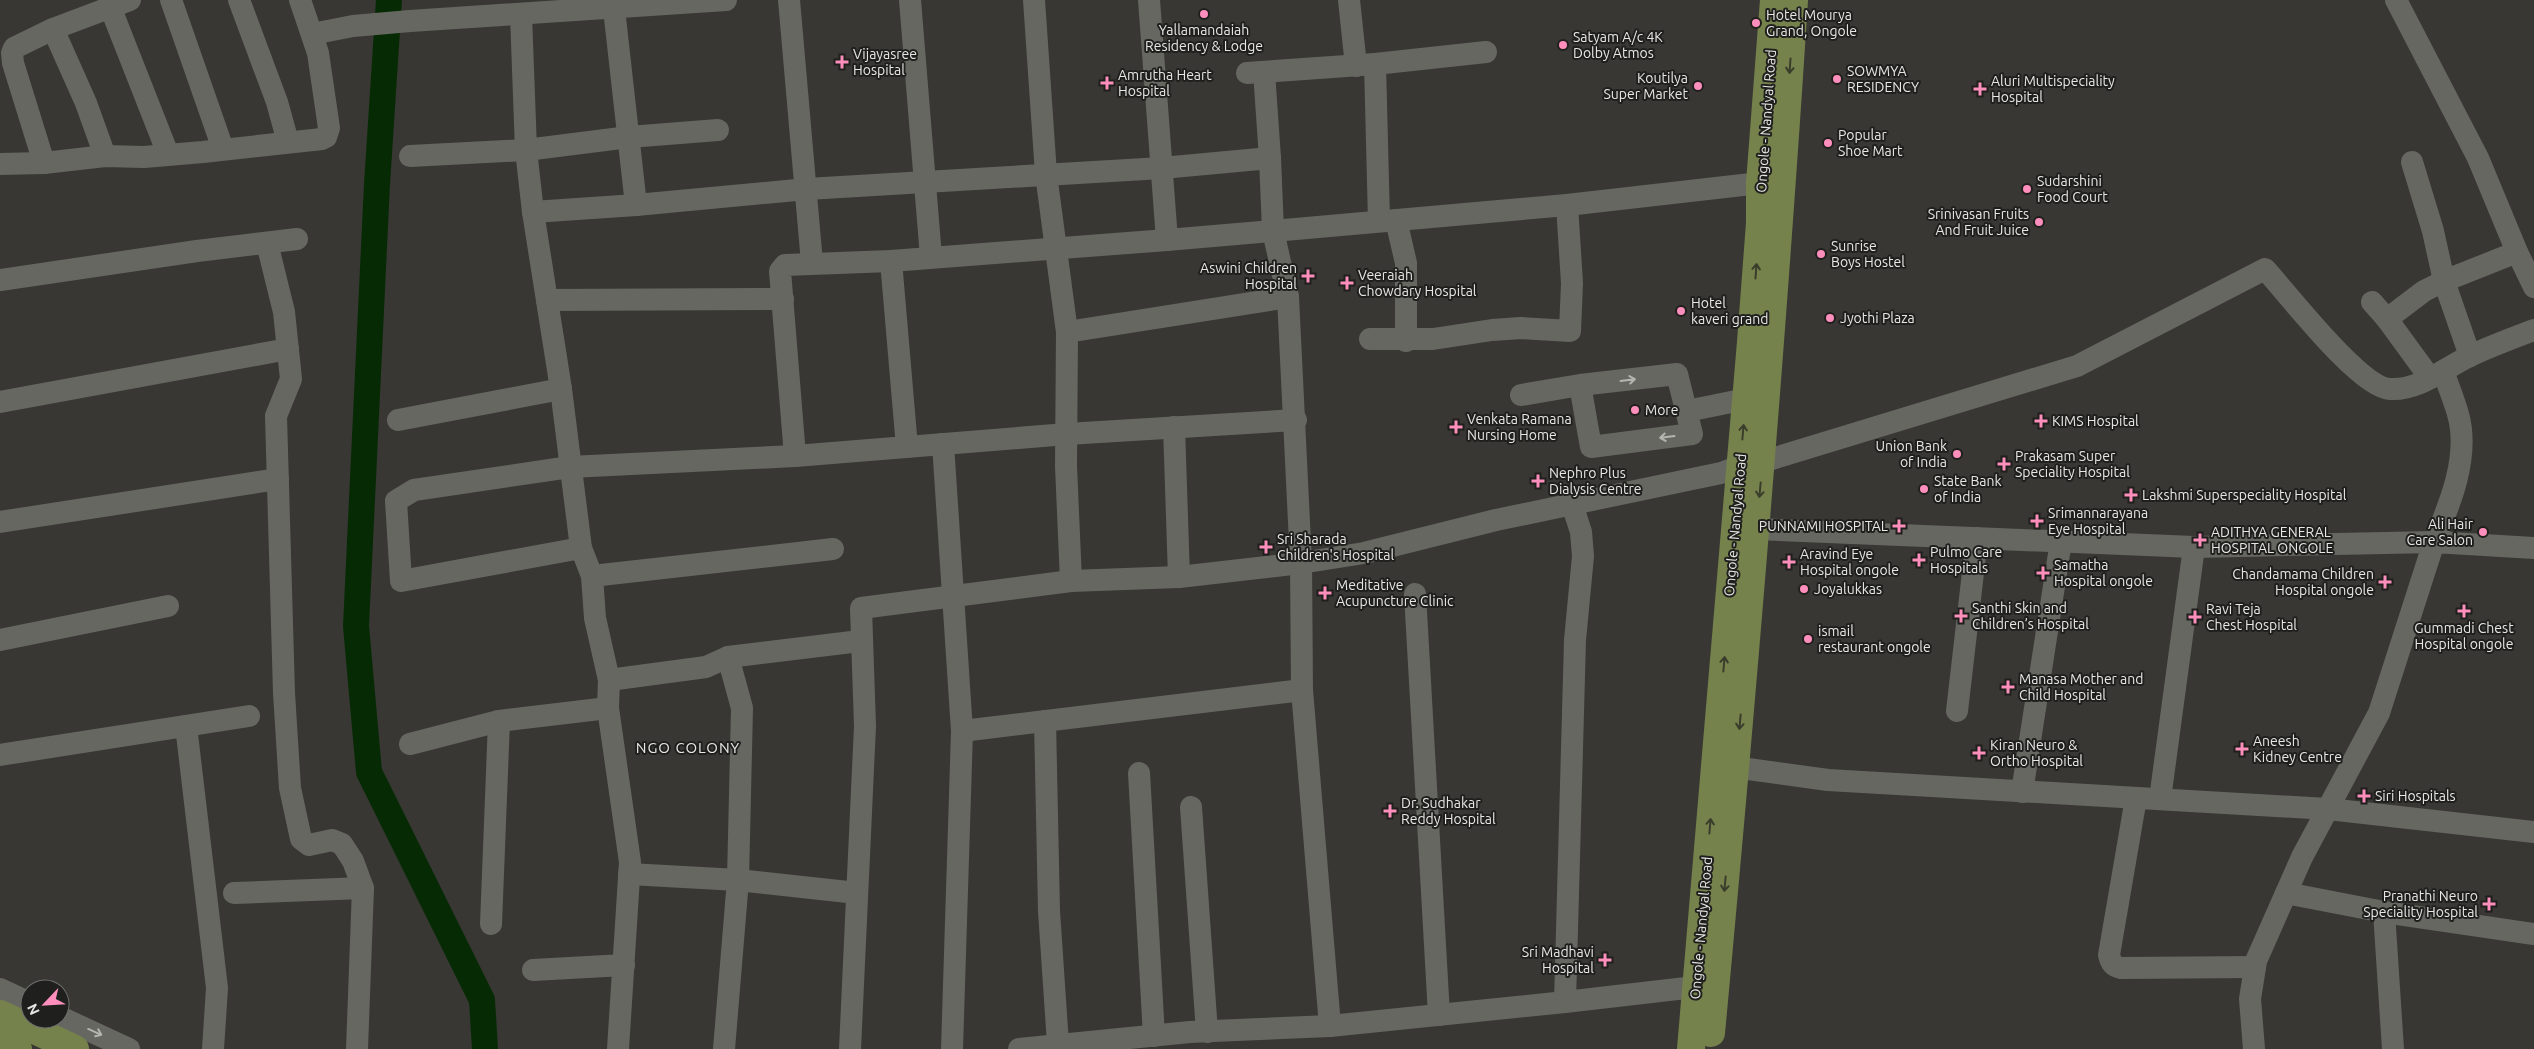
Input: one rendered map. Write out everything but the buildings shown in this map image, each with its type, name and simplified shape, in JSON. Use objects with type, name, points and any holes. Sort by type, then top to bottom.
[{"type":"main road","name":"Ongole - Nandyal Road","points":[[1726,766],[1756,529],[1746,399],[1761,342],[1760,183],[1774,0]]},
{"type":"main road","name":"Ongole - Nandyal Road","points":[[1691,1049],[1706,985],[1761,342],[1794,0]]},
{"type":"main road","name":"Ongole - Nandyal Road","points":[[1706,985],[1710,1049]]},
{"type":"main road","points":[[0,1014],[75,1049]]},
{"type":"main road","points":[[0,1041],[18,1049]]},
{"type":"street","points":[[171,0],[223,149]]},
{"type":"street","points":[[239,0],[277,102],[288,142]]},
{"type":"street","points":[[0,164],[44,164],[105,156],[144,157],[288,142],[318,141],[326,137],[329,133],[318,53],[300,0]]},
{"type":"street","points":[[312,34],[353,26],[521,15],[613,4],[726,0]]},
{"type":"street","points":[[790,0],[812,263]]},
{"type":"street","points":[[910,0],[931,257]]},
{"type":"street","points":[[1034,0],[1046,174],[1067,332],[1068,538],[1071,581]]},
{"type":"street","points":[[1149,0],[1167,240]]},
{"type":"street","points":[[1349,0],[1366,65],[1387,220],[1406,263],[1406,341]]},
{"type":"street","points":[[2396,0],[2478,158],[2516,252],[2534,287]]},
{"type":"street","points":[[44,164],[12,53],[20,44],[53,29],[121,4],[168,154]]},
{"type":"street","points":[[613,4],[636,205]]},
{"type":"street","points":[[521,15],[526,150],[533,212],[561,390],[581,548],[592,576],[596,618],[609,680],[608,708],[630,862],[618,1049]]},
{"type":"street","points":[[53,29],[86,103],[105,156]]},
{"type":"street","points":[[1330,1026],[1302,690],[1301,564],[1296,420],[1288,297],[1273,231],[1270,158],[1255,72],[1366,65],[1486,52]]},
{"type":"street","points":[[410,156],[526,150],[629,137],[718,130]]},
{"type":"street","points":[[533,212],[636,205],[807,189],[1162,168],[1270,158]]},
{"type":"street","points":[[2412,162],[2433,231],[2444,281],[2470,356]]},
{"type":"street","points":[[795,456],[780,272],[785,265],[891,262],[931,257],[1167,240],[1567,205],[1760,183]]},
{"type":"street","points":[[1370,339],[1406,341],[1434,339],[1492,330],[1521,328],[1570,331],[1572,283],[1567,205]]},
{"type":"street","points":[[0,280],[297,239]]},
{"type":"street","points":[[267,243],[284,312],[291,379],[276,416],[284,693],[290,788],[301,839],[309,845],[332,840],[342,844],[353,861],[362,888],[357,1049]]},
{"type":"street","points":[[2387,319],[2424,291],[2516,252]]},
{"type":"street","points":[[891,262],[907,447]]},
{"type":"street","points":[[850,1049],[864,726],[860,641],[861,608],[1071,581],[1179,577],[1301,564],[1364,554],[1496,520],[1721,472],[2077,366],[2266,269],[2346,360],[2372,382],[2388,390],[2401,389],[2436,374],[2470,356],[2534,330]]},
{"type":"street","points":[[1067,332],[1288,297]]},
{"type":"street","points":[[546,300],[783,299]]},
{"type":"street","points":[[2254,1049],[2250,999],[2254,967],[2286,893],[2379,713],[2434,542],[2454,487],[2461,452],[2459,416],[2436,374],[2372,302]]},
{"type":"street","points":[[0,402],[288,349]]},
{"type":"street","points":[[1521,395],[1580,385],[1677,374],[1692,434],[1591,446],[1580,385]]},
{"type":"street","points":[[398,420],[561,390]]},
{"type":"street","points":[[1687,410],[1746,399]]},
{"type":"street","points":[[581,548],[401,581],[396,502],[414,490],[570,467],[795,456],[1067,434],[1296,420]]},
{"type":"street","points":[[1174,427],[1179,577]]},
{"type":"street","points":[[943,444],[962,731],[952,1049]]},
{"type":"street","points":[[0,522],[278,479]]},
{"type":"street","points":[[1565,1002],[1574,640],[1583,556],[1581,532],[1572,504]]},
{"type":"street","points":[[1756,529],[2194,547],[2434,542],[2534,548]]},
{"type":"street","points":[[1957,711],[1977,538]]},
{"type":"street","points":[[2022,792],[2061,541]]},
{"type":"street","points":[[2160,800],[2194,547]]},
{"type":"street","points":[[592,576],[833,550]]},
{"type":"street","points":[[1415,594],[1439,1015]]},
{"type":"street","points":[[0,640],[168,606]]},
{"type":"street","points":[[609,680],[706,667],[728,657],[860,641]]},
{"type":"street","points":[[724,1049],[738,880],[742,708],[728,657]]},
{"type":"street","points":[[962,731],[1302,690]]},
{"type":"street","points":[[410,744],[499,720],[608,708]]},
{"type":"street","points":[[0,755],[248,716]]},
{"type":"street","points":[[491,924],[499,720]]},
{"type":"street","points":[[1045,721],[1049,911],[1058,1044]]},
{"type":"street","points":[[186,726],[217,988],[213,1049]]},
{"type":"street","points":[[1726,766],[1828,780],[2328,809],[2534,832]]},
{"type":"street","points":[[1139,773],[1154,1036]]},
{"type":"street","points":[[2136,798],[2110,962],[2114,966],[2121,968],[2254,967]]},
{"type":"street","points":[[1191,807],[1196,1038]]},
{"type":"street","points":[[629,874],[738,880],[857,894]]},
{"type":"street","points":[[234,893],[362,888]]},
{"type":"street","points":[[2286,893],[2384,912],[2534,934]]},
{"type":"street","points":[[2384,912],[2393,1049]]},
{"type":"street","points":[[533,970],[624,965]]},
{"type":"street","points":[[1019,1049],[1058,1044],[1083,1046],[1154,1036],[1196,1038],[1330,1026],[1565,1002],[1706,985]]},
{"type":"street","points":[[0,989],[20,998]]},
{"type":"street","points":[[70,1021],[129,1049]]},
{"type":"waterway","points":[[389,0],[377,184],[356,626],[369,772],[482,1000],[485,1049]]},
{"type":"place","name":"Yallamandaiah Residency & Lodge","points":[[1204,14]]},
{"type":"place","name":"Hotel Mourya Grand, Ongole","points":[[1756,23]]},
{"type":"place","name":"Satyam A/c 4K Dolby Atmos","points":[[1563,45]]},
{"type":"place","name":"Vijayasree Hospital","points":[[842,62]]},
{"type":"place","name":"SOWMYA RESIDENCY","points":[[1837,79]]},
{"type":"place","name":"Amrutha Heart Hospital","points":[[1107,83]]},
{"type":"place","name":"Koutilya Super Market","points":[[1698,86]]},
{"type":"place","name":"Aluri Multispeciality Hospital","points":[[1980,89]]},
{"type":"place","name":"Popular Shoe Mart","points":[[1828,143]]},
{"type":"place","name":"Sudarshini Food Court","points":[[2027,189]]},
{"type":"place","name":"Srinivasan Fruits And Fruit Juice","points":[[2039,222]]},
{"type":"place","name":"Sunrise Boys Hostel","points":[[1821,254]]},
{"type":"place","name":"Aswini Children Hospital","points":[[1308,276]]},
{"type":"place","name":"Veeraiah Chowdary Hospital","points":[[1347,283]]},
{"type":"place","name":"Hotel kaveri grand","points":[[1681,311]]},
{"type":"place","name":"Jyothi Plaza","points":[[1830,318]]},
{"type":"place","name":"More","points":[[1635,410]]},
{"type":"place","name":"KIMS Hospital","points":[[2041,421]]},
{"type":"place","name":"Venkata Ramana Nursing Home","points":[[1456,427]]},
{"type":"place","name":"Union Bank of India","points":[[1957,454]]},
{"type":"place","name":"Prakasam Super Speciality Hospital","points":[[2004,464]]},
{"type":"place","name":"Nephro Plus Dialysis Centre","points":[[1538,481]]},
{"type":"place","name":"State Bank of India","points":[[1924,489]]},
{"type":"place","name":"Lakshmi Superspeciality Hospital","points":[[2131,495]]},
{"type":"place","name":"Srimannarayana Eye Hospital","points":[[2037,521]]},
{"type":"place","name":"PUNNAMI HOSPITAL","points":[[1899,526]]},
{"type":"place","name":"Ali Hair Care Salon","points":[[2483,532]]},
{"type":"place","name":"ADITHYA GENERAL HOSPITAL ONGOLE","points":[[2200,540]]},
{"type":"place","name":"Sri Sharada Children's Hospital","points":[[1266,547]]},
{"type":"place","name":"Pulmo Care Hospitals","points":[[1919,560]]},
{"type":"place","name":"Aravind Eye Hospital ongole","points":[[1789,562]]},
{"type":"place","name":"Samatha Hospital ongole","points":[[2043,573]]},
{"type":"place","name":"Chandamama Children Hospital ongole","points":[[2385,582]]},
{"type":"place","name":"Joyalukkas","points":[[1804,589]]},
{"type":"place","name":"Meditative Acupuncture Clinic","points":[[1325,593]]},
{"type":"place","name":"Gummadi Chest Hospital ongole","points":[[2464,611]]},
{"type":"place","name":"Santhi Skin and Children’s Hospital","points":[[1961,616]]},
{"type":"place","name":"Ravi Teja Chest Hospital","points":[[2195,617]]},
{"type":"place","name":"ismail restaurant ongole","points":[[1808,639]]},
{"type":"place","name":"Manasa Mother and Child Hospital","points":[[2008,687]]},
{"type":"place","name":"Aneesh Kidney Centre","points":[[2242,749]]},
{"type":"place","name":"Kiran Neuro & Ortho Hospital","points":[[1979,753]]},
{"type":"place","name":"Siri Hospitals","points":[[2364,796]]},
{"type":"place","name":"Dr. Sudhakar Reddy Hospital","points":[[1390,811]]},
{"type":"place","name":"Pranathi Neuro Speciality Hospital","points":[[2489,904]]},
{"type":"place","name":"Sri Madhavi Hospital","points":[[1605,960]]},
{"type":"district","name":"NGO COLONY","points":[[688,748]]}]
